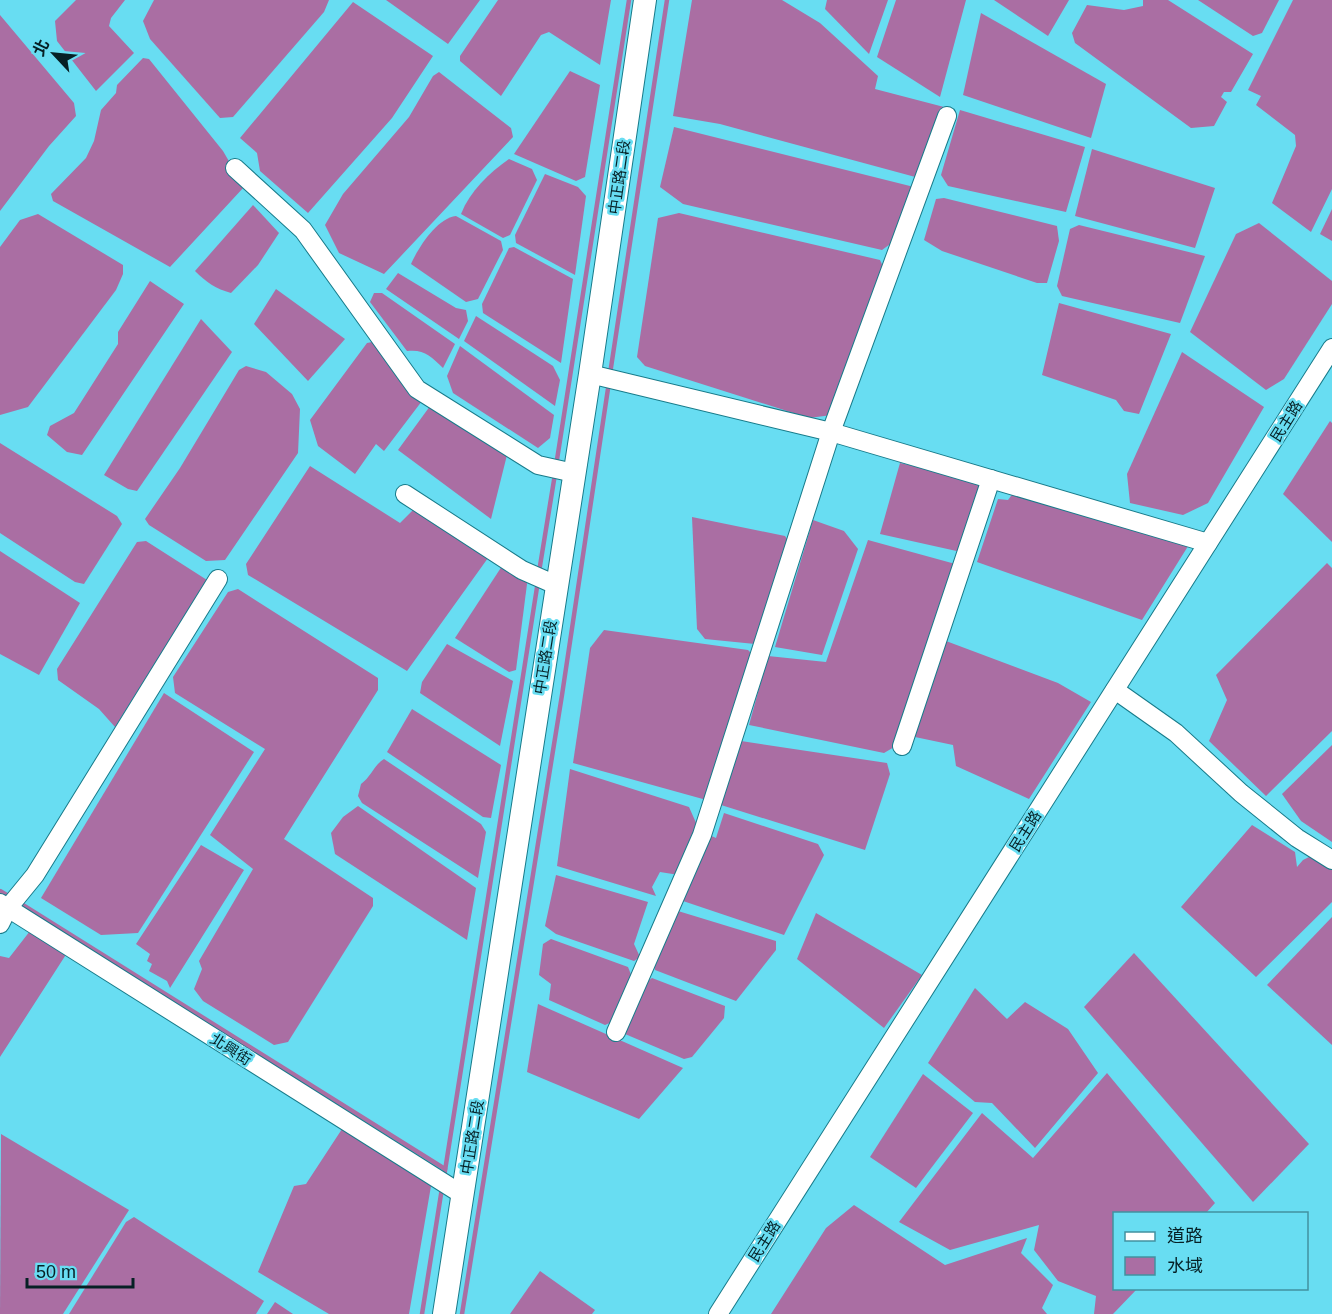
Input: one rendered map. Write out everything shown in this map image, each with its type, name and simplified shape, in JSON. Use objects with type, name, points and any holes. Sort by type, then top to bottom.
[{"type":"main road","name":"中正路二段","points":[[444,1314],[590,374],[645,0]]},
{"type":"street","points":[[616,1032],[702,835],[831,432],[947,116]]},
{"type":"street","points":[[235,168],[303,230],[417,389],[538,465],[574,473]]},
{"type":"street","name":"民主路","points":[[718,1314],[1332,348]]},
{"type":"street","points":[[590,374],[831,432],[1208,543]]},
{"type":"street","points":[[903,746],[992,480]]},
{"type":"street","points":[[405,494],[522,570],[556,585]]},
{"type":"street","points":[[3,912],[35,875],[218,579]]},
{"type":"street","points":[[1115,690],[1176,733],[1241,793],[1297,838],[1332,860]]},
{"type":"street","name":"北興街","points":[[3,912],[463,1195]]},
{"type":"water","points":[[76,0],[125,0],[111,18],[109,26],[134,53],[96,91],[57,41],[55,21]]},
{"type":"water","points":[[154,0],[329,0],[324,12],[233,117],[220,118],[150,39],[143,21]]},
{"type":"water","points":[[386,0],[480,0],[448,44]]},
{"type":"water","points":[[498,0],[611,0],[600,65],[549,32],[541,35],[501,96],[460,61],[460,56]]},
{"type":"water","points":[[692,0],[782,0],[820,23],[878,76],[875,89],[944,107],[919,178],[720,124],[673,116]]},
{"type":"water","points":[[827,0],[888,0],[869,54],[825,9]]},
{"type":"water","points":[[896,0],[966,0],[940,97],[877,57]]},
{"type":"water","points":[[994,0],[1069,0],[1048,36]]},
{"type":"water","points":[[1143,0],[1168,0],[1253,54],[1231,92],[1224,92],[1221,97],[1227,102],[1214,126],[1191,128],[1075,43],[1072,33],[1087,5],[1124,10],[1143,6]]},
{"type":"water","points":[[1198,0],[1279,0],[1262,33],[1253,36]]},
{"type":"water","points":[[1293,0],[1332,0],[1332,189],[1311,232],[1272,203],[1296,146],[1295,135],[1256,105],[1261,96],[1248,90]]},
{"type":"water","points":[[353,2],[433,56],[392,118],[308,213],[260,171],[257,153],[240,138]]},
{"type":"water","points":[[981,13],[1106,84],[1091,138],[963,95]]},
{"type":"water","points":[[0,15],[74,103],[76,116],[49,146],[0,211]]},
{"type":"water","points":[[143,58],[149,59],[223,151],[244,187],[170,267],[53,201],[51,194],[86,158],[94,141],[101,110],[116,93],[117,85]]},
{"type":"water","points":[[570,71],[600,85],[585,177],[576,181],[514,154]]},
{"type":"water","points":[[439,72],[511,128],[513,137],[384,274],[339,253],[325,225],[343,194],[409,117],[433,76]]},
{"type":"water","points":[[960,110],[1085,147],[1066,212],[948,186],[941,175]]},
{"type":"water","points":[[674,127],[914,187],[893,242],[882,250],[683,204],[660,187]]},
{"type":"water","points":[[1092,149],[1215,188],[1195,248],[1075,216]]},
{"type":"water","points":[[509,159],[532,169],[537,180],[510,235],[503,238],[461,214],[469,198],[481,183]]},
{"type":"water","points":[[545,174],[578,187],[586,196],[575,275],[516,243],[515,235]]},
{"type":"water","points":[[944,198],[1057,226],[1059,241],[1047,283],[1037,283],[942,251],[924,240],[936,199]]},
{"type":"water","points":[[253,205],[279,233],[258,265],[231,293],[212,285],[195,271]]},
{"type":"water","points":[[1332,209],[1332,241],[1320,234]]},
{"type":"water","points":[[679,213],[880,260],[886,273],[832,415],[809,418],[645,366],[637,357],[658,218]]},
{"type":"water","points":[[38,214],[123,265],[123,274],[116,290],[28,407],[0,415],[0,247],[20,220]]},
{"type":"water","points":[[456,216],[501,241],[503,250],[478,299],[466,302],[411,264],[423,242],[435,228]]},
{"type":"water","points":[[1259,223],[1332,281],[1332,304],[1284,379],[1266,390],[1190,332],[1236,234]]},
{"type":"water","points":[[1079,225],[1205,256],[1180,323],[1062,296],[1057,286],[1070,229]]},
{"type":"water","points":[[514,247],[573,279],[561,363],[483,313],[482,304],[509,248]]},
{"type":"water","points":[[398,273],[456,308],[466,310],[468,321],[459,339],[386,289]]},
{"type":"water","points":[[150,281],[184,304],[82,455],[67,452],[47,435],[50,426],[74,413],[118,344],[118,332]]},
{"type":"water","points":[[276,289],[345,339],[308,381],[254,324]]},
{"type":"water","points":[[374,293],[382,293],[455,344],[443,368],[427,354],[407,351],[370,302]]},
{"type":"water","points":[[1059,303],[1171,334],[1139,414],[1124,411],[1116,400],[1042,375]]},
{"type":"water","points":[[476,316],[553,366],[560,380],[555,406],[464,341]]},
{"type":"water","points":[[201,319],[232,352],[137,491],[128,489],[104,475]]},
{"type":"water","points":[[377,341],[425,397],[384,451],[376,444],[355,474],[318,446],[310,420],[367,343]]},
{"type":"water","points":[[460,346],[554,415],[550,438],[538,448],[453,393],[447,376]]},
{"type":"water","points":[[1182,352],[1264,407],[1208,503],[1183,515],[1130,503],[1127,474]]},
{"type":"water","points":[[246,366],[266,372],[292,394],[300,409],[298,453],[225,560],[206,561],[149,525],[145,519],[180,468],[239,370]]},
{"type":"water","points":[[433,402],[508,451],[491,519],[398,450]]},
{"type":"water","points":[[1330,421],[1332,423],[1332,542],[1283,494]]},
{"type":"water","points":[[0,443],[117,516],[122,524],[84,584],[75,582],[0,533]]},
{"type":"water","points":[[900,463],[986,482],[961,552],[880,534]]},
{"type":"water","points":[[310,466],[400,523],[424,499],[493,551],[407,671],[248,575],[246,564]]},
{"type":"water","points":[[1014,492],[1190,543],[1142,620],[977,562],[998,499],[1008,500]]},
{"type":"water","points":[[692,517],[785,536],[790,543],[755,644],[705,639],[697,629]]},
{"type":"water","points":[[813,520],[844,531],[858,549],[822,655],[775,647]]},
{"type":"water","points":[[868,540],[959,565],[901,743],[884,753],[749,725],[768,656],[826,662]]},
{"type":"water","points":[[146,541],[207,580],[115,727],[99,709],[58,680],[57,669],[137,542]]},
{"type":"water","points":[[0,551],[80,603],[39,675],[0,654]]},
{"type":"water","points":[[504,563],[526,579],[527,584],[516,670],[509,672],[455,638]]},
{"type":"water","points":[[1327,563],[1332,568],[1332,731],[1266,796],[1209,741],[1227,700],[1216,675]]},
{"type":"water","points":[[238,589],[378,678],[378,690],[284,839],[373,898],[373,906],[288,1042],[274,1045],[203,1001],[194,989],[202,969],[199,961],[253,869],[210,835],[265,749],[175,693],[173,677],[228,592]]},
{"type":"water","points":[[604,630],[748,650],[754,656],[710,801],[573,763],[590,648]]},
{"type":"water","points":[[946,641],[1058,683],[1091,702],[1029,799],[956,766],[953,745],[915,737]]},
{"type":"water","points":[[447,644],[513,681],[500,746],[420,693],[422,682]]},
{"type":"water","points":[[164,693],[254,752],[138,933],[101,935],[41,898]]},
{"type":"water","points":[[412,709],[501,765],[491,818],[483,817],[387,752]]},
{"type":"water","points":[[741,741],[887,763],[890,774],[865,850],[721,805]]},
{"type":"water","points":[[1332,745],[1332,842],[1301,821],[1282,794]]},
{"type":"water","points":[[384,759],[481,824],[486,832],[478,878],[362,803],[358,796],[361,784]]},
{"type":"water","points":[[570,769],[689,807],[697,825],[679,875],[660,872],[652,887],[656,896],[557,866]]},
{"type":"water","points":[[358,806],[476,888],[467,940],[335,854],[331,833],[343,817]]},
{"type":"water","points":[[724,813],[818,844],[824,855],[784,935],[683,901],[707,834],[716,838]]},
{"type":"water","points":[[1252,825],[1295,852],[1297,867],[1303,860],[1317,853],[1332,861],[1332,902],[1256,977],[1181,907]]},
{"type":"water","points":[[201,845],[244,870],[170,988],[167,981],[149,971],[152,964],[147,961],[150,954],[136,944]]},
{"type":"water","points":[[556,875],[648,902],[634,944],[640,957],[634,961],[556,934],[545,926]]},
{"type":"water","points":[[678,911],[776,941],[776,950],[736,1001],[655,970],[653,962]]},
{"type":"water","points":[[816,913],[922,975],[884,1028],[797,959]]},
{"type":"water","points":[[1332,917],[1332,1045],[1267,985]]},
{"type":"water","points":[[30,931],[67,953],[0,1057],[0,956],[9,958]]},
{"type":"water","points":[[551,939],[628,967],[632,977],[612,1022],[605,1025],[549,1000],[551,984],[539,975],[543,944]]},
{"type":"water","points":[[1134,953],[1309,1144],[1253,1202],[1084,1007]]},
{"type":"water","points":[[652,978],[725,1006],[724,1018],[692,1057],[684,1059],[625,1034],[624,1028],[644,984]]},
{"type":"water","points":[[975,988],[1007,1019],[1025,1002],[1068,1029],[1098,1073],[1035,1148],[992,1103],[975,1102],[928,1063]]},
{"type":"water","points":[[538,1004],[683,1068],[639,1119],[527,1072]]},
{"type":"water","points":[[1107,1073],[1215,1203],[1207,1212],[1113,1212],[1113,1290],[1136,1290],[1113,1314],[1094,1314],[1096,1296],[1058,1281],[1034,1250],[1039,1225],[950,1250],[899,1222],[982,1113],[1033,1158]]},
{"type":"water","points":[[923,1074],[973,1113],[916,1188],[870,1157]]},
{"type":"water","points":[[342,1129],[431,1186],[409,1314],[329,1314],[258,1272],[294,1186],[306,1184]]},
{"type":"water","points":[[1,1134],[129,1210],[63,1314],[0,1314]]},
{"type":"water","points":[[854,1205],[945,1265],[1027,1238],[1021,1253],[1053,1285],[1042,1308],[1047,1314],[771,1314],[826,1228]]},
{"type":"water","points":[[134,1217],[264,1301],[256,1314],[69,1314],[126,1222]]},
{"type":"water","points":[[540,1271],[595,1310],[592,1314],[510,1314]]},
{"type":"water","points":[[275,1302],[293,1314],[267,1314]]},
{"type":"waterway","points":[[556,466],[629,0]]},
{"type":"waterway","points":[[610,374],[667,0]]},
{"type":"waterway","points":[[462,1314],[562,695],[609,382]]},
{"type":"waterway","points":[[539,572],[555,474]]},
{"type":"waterway","points":[[444,1177],[538,581]]},
{"type":"waterway","points":[[0,891],[10,897]]},
{"type":"waterway","points":[[18,902],[445,1169]]},
{"type":"waterway","points":[[422,1314],[442,1188]]}]
